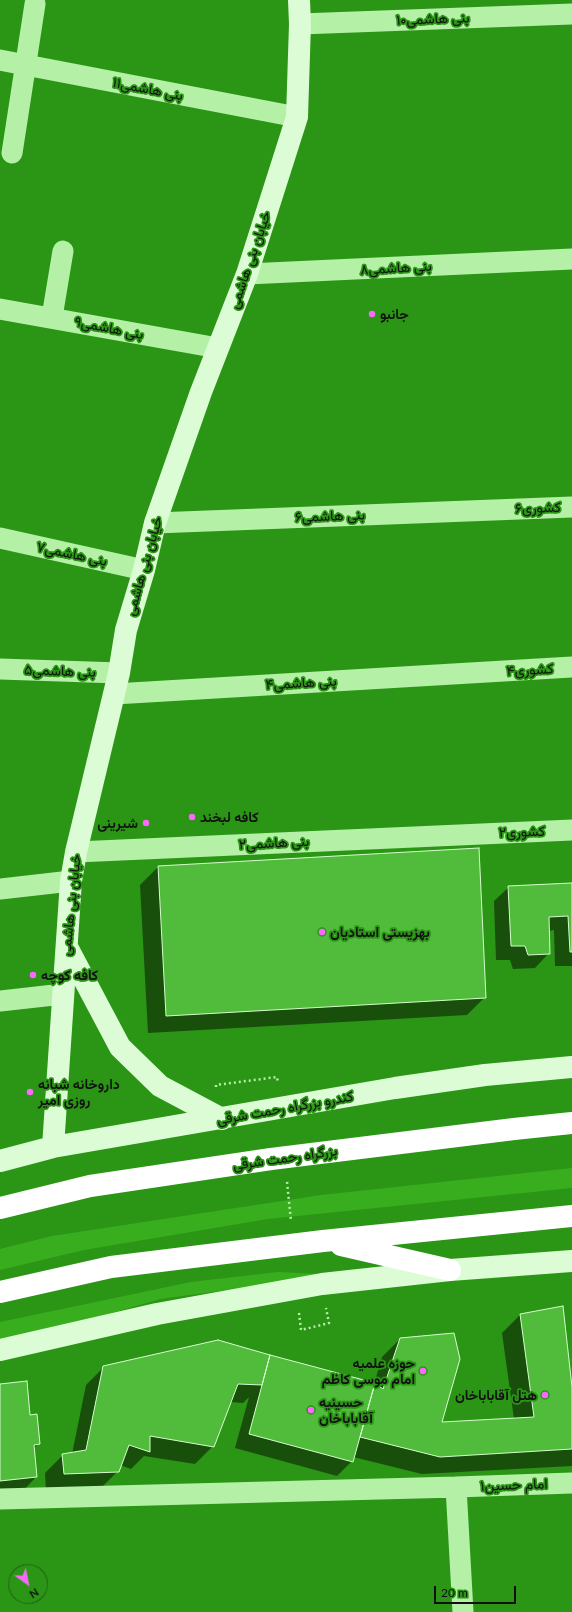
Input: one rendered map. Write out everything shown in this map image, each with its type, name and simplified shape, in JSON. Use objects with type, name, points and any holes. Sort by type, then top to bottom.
[{"type":"highway","name":"بزرگراه رحمت شرقی","points":[[0,1208],[90,1186],[271,1159],[572,1123]]},
{"type":"highway","points":[[0,1292],[111,1267],[323,1241],[572,1216]]},
{"type":"highway","points":[[323,1241],[450,1270]]},
{"type":"main road","name":"خیابان بنی هاشمی","points":[[53,1148],[71,881],[76,852],[119,673],[126,630],[144,570],[155,523],[201,392],[247,274],[297,118],[300,24],[299,0]]},
{"type":"main road","points":[[67,947],[120,1047],[160,1086],[222,1119]]},
{"type":"main road","name":"کندرو بزرگراه رحمت شرقی","points":[[0,1161],[53,1148],[395,1088],[485,1075],[572,1067]]},
{"type":"main road","points":[[0,1350],[157,1314],[314,1286],[450,1270],[572,1261]]},
{"type":"street","points":[[12,153],[35,4]]},
{"type":"street","name":"۱۰بنی هاشمی","points":[[300,24],[569,14]]},
{"type":"street","name":"بنی هاشمی۱۱","points":[[0,60],[297,118]]},
{"type":"street","points":[[52,317],[63,252]]},
{"type":"street","name":"۸بنی هاشمی","points":[[247,274],[572,260]]},
{"type":"street","name":"بنی هاشمی۹","points":[[0,308],[218,348]]},
{"type":"street","name":"کشوری۶","points":[[504,509],[572,507]]},
{"type":"street","name":"۶بنی هاشمی","points":[[155,523],[504,509]]},
{"type":"street","name":"بنی هاشمی۷","points":[[0,538],[144,570]]},
{"type":"street","name":"کشوری۴","points":[[488,672],[572,667]]},
{"type":"street","name":"بنی هاشمی۵","points":[[0,669],[119,673]]},
{"type":"street","name":"۴بنی هاشمی","points":[[114,694],[488,672]]},
{"type":"street","name":"کشوری۲","points":[[472,835],[572,830]]},
{"type":"street","name":"۲بنی هاشمی","points":[[76,852],[472,835]]},
{"type":"street","points":[[0,889],[71,881]]},
{"type":"street","points":[[0,1001],[63,994]]},
{"type":"street","name":"امام حسین۱","points":[[0,1498],[572,1483]]},
{"type":"street","points":[[456,1487],[463,1612]]},
{"type":"path","points":[[216,1085],[277,1077],[278,1085]]},
{"type":"path","points":[[287,1180],[291,1227]]},
{"type":"path","points":[[299,1306],[301,1330],[329,1323]]},
{"type":"green space","points":[[572,1168],[572,1188],[268,1219],[84,1250],[0,1270],[0,1249],[52,1236],[321,1195]]},
{"type":"green space","points":[[278,1272],[338,1275],[160,1299],[0,1346],[0,1322],[191,1282]]},
{"type":"building","name":"بهزیستی استادیان","points":[[479,848],[486,998],[166,1016],[158,866]]},
{"type":"building","points":[[572,883],[572,952],[570,952],[568,916],[549,917],[550,954],[528,955],[525,946],[511,946],[508,886]]},
{"type":"building","name":"حوزه علمیه امام موسی کاظم","points":[[563,1306],[572,1387],[572,1449],[440,1457],[360,1437],[375,1383],[383,1389],[400,1338],[454,1333],[460,1359],[442,1422],[534,1417],[520,1314]]},
{"type":"building","points":[[218,1340],[270,1355],[262,1385],[238,1384],[214,1447],[150,1436],[150,1452],[129,1445],[119,1472],[64,1474],[62,1454],[86,1450],[103,1366]]},
{"type":"building","name":"حسینیه آقاباباخان","points":[[270,1355],[375,1383],[353,1462],[249,1434]]},
{"type":"building","points":[[27,1381],[30,1415],[37,1414],[40,1444],[34,1445],[37,1477],[0,1481],[0,1384]]},
{"type":"place","name":"جانبو","points":[[372,314]]},
{"type":"place","name":"کافه لبخند","points":[[192,817]]},
{"type":"place","name":"شیرینی","points":[[146,823]]},
{"type":"place","name":"بهزیستی استادیان","points":[[322,932]]},
{"type":"place","name":"کافه کوچه","points":[[33,975]]},
{"type":"place","name":"داروخانه شبانه روزی امیر","points":[[30,1092]]},
{"type":"place","name":"حوزه علمیه امام موسی کاظم","points":[[423,1371]]},
{"type":"place","name":"هتل آقاباباخان","points":[[545,1395]]},
{"type":"place","name":"حسینیه آقاباباخان","points":[[311,1410]]}]
